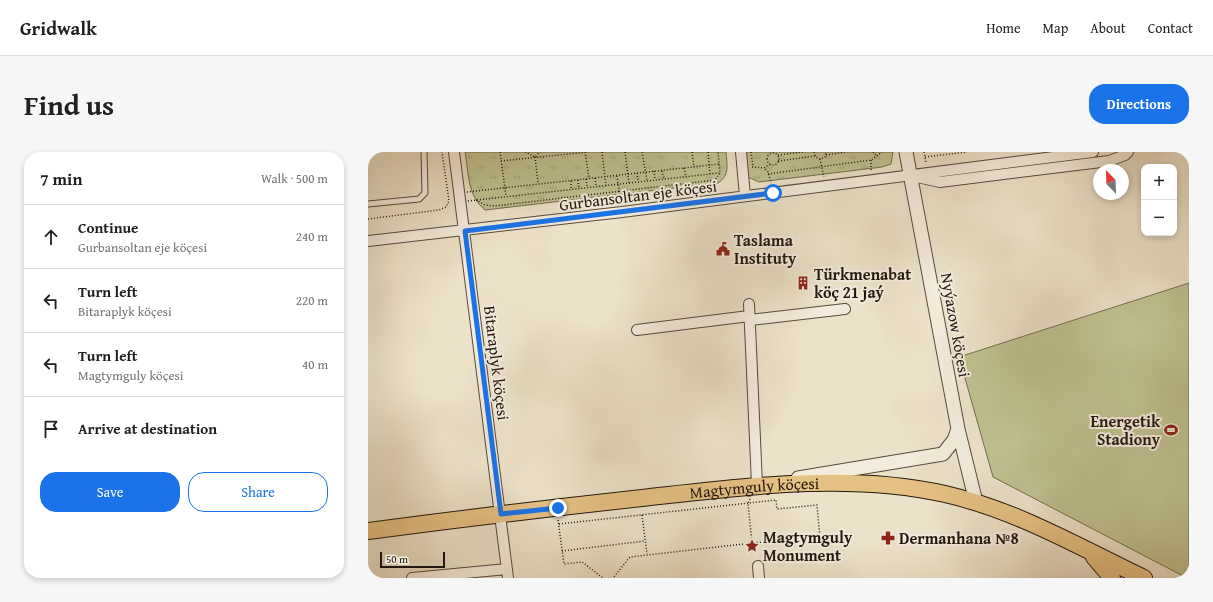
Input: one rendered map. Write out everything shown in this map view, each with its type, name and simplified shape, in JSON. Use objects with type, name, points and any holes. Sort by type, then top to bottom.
[{"type":"main road","name":"Magtymguly köçesi","points":[[368,531],[501,514],[757,485],[885,485],[918,488],[976,502],[1051,532],[1132,574],[1144,578]]},
{"type":"main road","points":[[1090,553],[1112,578]]},
{"type":"street","name":"Bitaraplyk köçesi","points":[[454,152],[508,574]]},
{"type":"street","points":[[741,152],[748,167],[745,196]]},
{"type":"street","name":"Nyýazow köçesi","points":[[906,152],[958,429],[976,502]]},
{"type":"street","name":"Gurbansoltan eje köçesi","points":[[368,241],[622,212],[1092,152]]},
{"type":"street","name":"Gurbansoltan eje köçesi","points":[[911,176],[940,182],[1109,161],[1125,156],[1128,152]]},
{"type":"street","points":[[749,304],[757,485],[943,454],[954,440],[958,429]]},
{"type":"street","points":[[638,330],[845,309]]},
{"type":"street","points":[[758,566],[759,578]]},
{"type":"street","points":[[412,578],[508,574]]},
{"type":"lane","points":[[368,204],[419,199],[426,193],[424,152]]},
{"type":"path","points":[[500,152],[506,196]]},
{"type":"path","points":[[526,152],[535,157]]},
{"type":"path","points":[[535,157],[540,152]]},
{"type":"path","points":[[585,152],[589,178]]},
{"type":"path","points":[[501,161],[588,152]]},
{"type":"path","points":[[602,152],[606,186]]},
{"type":"path","points":[[625,152],[629,183]]},
{"type":"path","points":[[642,152],[647,181]]},
{"type":"path","points":[[692,152],[694,167]]},
{"type":"path","points":[[708,152],[710,174]]},
{"type":"path","points":[[476,200],[485,206],[494,206],[715,180],[720,173],[718,152]]},
{"type":"path","points":[[751,152],[748,167],[764,168],[770,164],[776,164],[778,161],[815,156],[820,159],[826,186]]},
{"type":"path","points":[[770,164],[767,159],[769,153],[803,152]]},
{"type":"path","points":[[814,152],[815,156]]},
{"type":"path","points":[[820,159],[826,155],[846,152]]},
{"type":"path","points":[[873,152],[876,156]]},
{"type":"path","points":[[768,174],[871,160],[882,152]]},
{"type":"path","points":[[924,152],[928,173]]},
{"type":"path","points":[[925,157],[967,152]]},
{"type":"path","points":[[777,153],[778,161]]},
{"type":"path","points":[[535,157],[538,184]]},
{"type":"path","points":[[460,197],[505,188],[719,164]]},
{"type":"path","points":[[684,168],[686,176]]},
{"type":"path","points":[[764,168],[768,174],[773,193]]},
{"type":"path","points":[[662,170],[664,179]]},
{"type":"path","points":[[654,171],[655,180]]},
{"type":"path","points":[[637,173],[638,182]]},
{"type":"path","points":[[460,197],[476,200],[720,173]]},
{"type":"path","points":[[617,175],[622,212]]},
{"type":"path","points":[[595,178],[596,186]]},
{"type":"path","points":[[586,179],[587,188]]},
{"type":"path","points":[[578,180],[579,188]]},
{"type":"path","points":[[571,181],[571,189]]},
{"type":"path","points":[[752,543],[748,503],[757,485]]},
{"type":"path","points":[[559,524],[776,500],[777,509],[817,505],[820,538],[752,543],[630,557],[613,578]]},
{"type":"path","points":[[558,508],[564,564],[582,562],[603,578]]},
{"type":"path","points":[[642,514],[647,554]]},
{"type":"path","points":[[562,551],[646,541]]},
{"type":"green space","points":[[465,152],[726,152],[727,169],[724,177],[718,183],[485,210],[479,204],[472,191],[468,176]]},
{"type":"green space","points":[[742,152],[893,152],[891,164],[882,167],[759,182],[748,177],[743,170]]},
{"type":"green space","points":[[1189,283],[1189,578],[1187,578],[993,477],[959,357]]},
{"type":"place","name":"Taslama Instituty","points":[[723,249]]},
{"type":"place","name":"Türkmenabat köç 21 jaý","points":[[803,283]]},
{"type":"place","name":"Energetik Stadiony","points":[[1171,430]]},
{"type":"place","name":"Dermanhana №8","points":[[888,538]]},
{"type":"place","name":"Magtymguly Monument","points":[[752,546]]},
{"type":"route","points":[[558,508],[501,514],[465,231],[773,193]]}]
